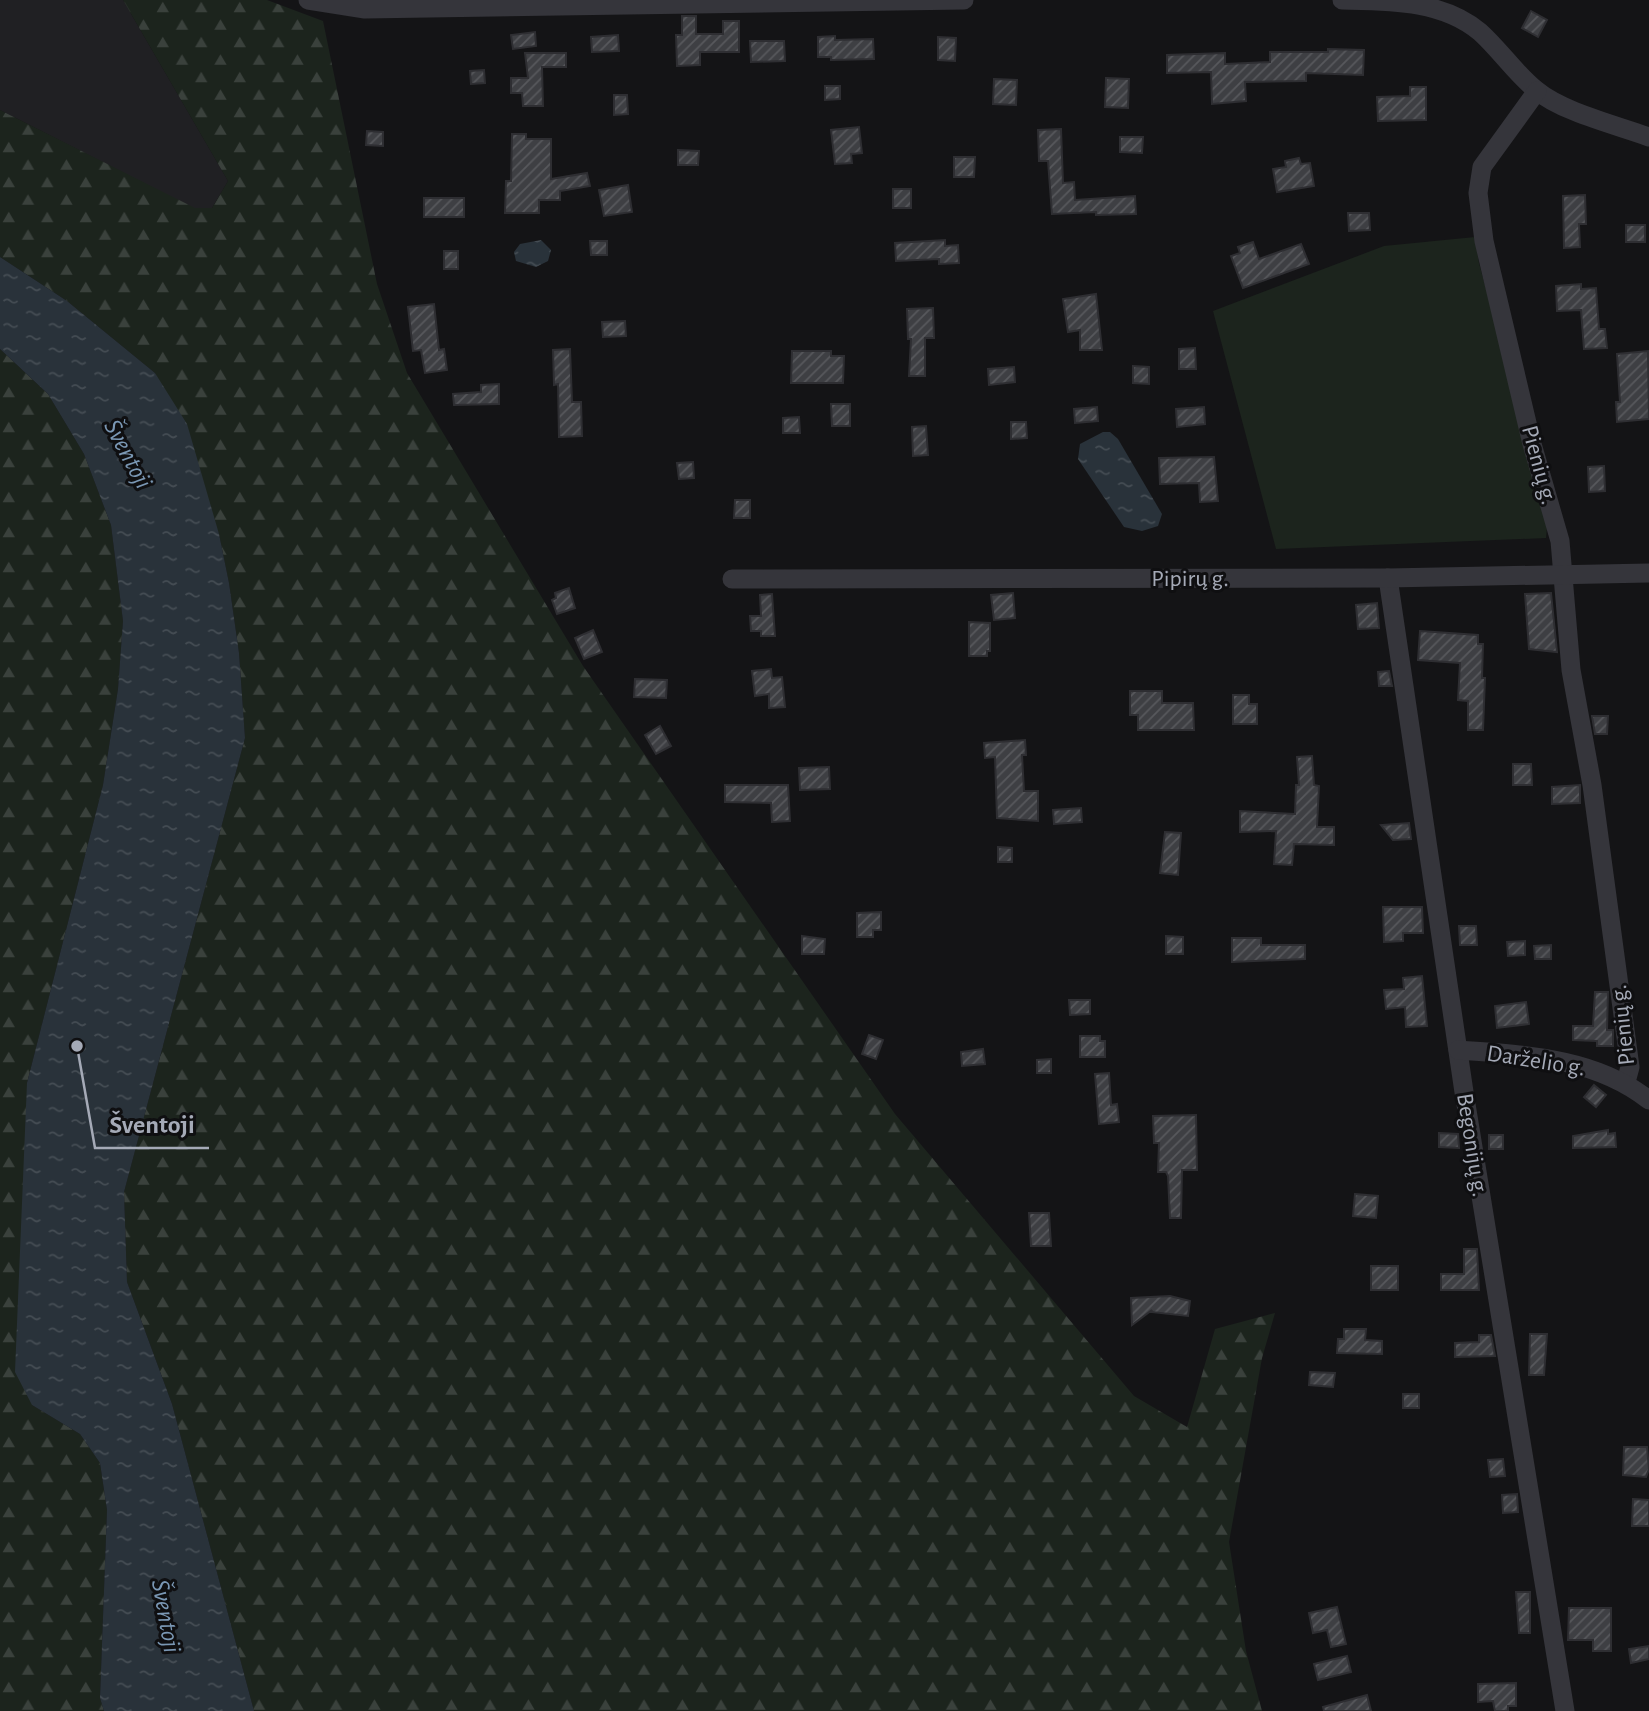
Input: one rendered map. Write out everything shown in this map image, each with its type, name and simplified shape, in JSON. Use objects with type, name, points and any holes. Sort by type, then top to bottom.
[{"type":"street","points":[[309,0],[365,9],[964,0]]},
{"type":"street","points":[[1342,0],[1412,3],[1438,10],[1478,31],[1537,91],[1592,116],[1649,137]]},
{"type":"street","name":"Pienių g.","points":[[1537,91],[1482,167],[1478,193],[1484,241],[1532,444],[1560,541],[1571,670],[1592,785],[1630,1067],[1626,1082]]},
{"type":"street","name":"Pipirų g.","points":[[732,579],[1388,578],[1649,573]]},
{"type":"street","name":"Begonijų g.","points":[[1388,578],[1458,1050],[1565,1711]]},
{"type":"street","name":"Darželio g.","points":[[1458,1050],[1527,1055],[1580,1066],[1626,1082],[1649,1100]]},
{"type":"shaded area","points":[[0,0],[123,0],[228,181],[212,208],[195,209],[0,110]]},
{"type":"green space","points":[[123,0],[267,0],[323,21],[377,284],[407,373],[583,666],[895,1114],[1134,1396],[1187,1427],[1215,1329],[1275,1313],[1262,1358],[1229,1542],[1246,1651],[1262,1711],[254,1711],[172,1404],[127,1282],[124,1192],[245,738],[239,653],[229,583],[219,534],[155,373],[67,301],[0,257],[0,110],[195,208],[212,208],[228,181]]},
{"type":"green space","points":[[1475,237],[1479,263],[1548,517],[1546,538],[1276,549],[1213,311],[1384,246]]},
{"type":"green space","points":[[0,349],[48,394],[84,454],[111,525],[123,621],[118,689],[103,785],[27,1083],[32,1405],[80,1434],[100,1463],[107,1510],[100,1698],[104,1711],[0,1711]]},
{"type":"water","points":[[541,240],[551,250],[548,261],[536,267],[516,261],[514,252],[520,244]]},
{"type":"water","points":[[0,257],[67,301],[155,373],[187,424],[219,534],[229,583],[239,653],[245,738],[124,1192],[127,1282],[172,1404],[254,1711],[104,1711],[100,1698],[107,1510],[100,1463],[80,1434],[32,1405],[15,1372],[27,1083],[103,785],[118,689],[123,621],[111,525],[84,454],[48,394],[0,349]]},
{"type":"water","points":[[1103,432],[1110,432],[1118,439],[1162,514],[1158,526],[1142,531],[1124,527],[1078,459],[1080,444]]},
{"type":"building","points":[[1531,11],[1547,20],[1538,37],[1522,28]]},
{"type":"building","points":[[682,16],[696,16],[696,34],[723,34],[723,21],[739,21],[739,52],[700,52],[700,65],[677,66],[676,35],[682,35]]},
{"type":"building","points":[[535,32],[536,46],[513,49],[511,35]]},
{"type":"building","points":[[618,35],[619,51],[592,52],[591,37]]},
{"type":"building","points":[[835,36],[835,40],[873,39],[874,59],[831,60],[831,57],[818,57],[818,37]]},
{"type":"building","points":[[938,37],[956,38],[955,61],[938,60]]},
{"type":"building","points":[[750,41],[784,41],[785,61],[751,62]]},
{"type":"building","points":[[1328,49],[1364,50],[1363,75],[1306,73],[1306,81],[1245,82],[1246,101],[1212,104],[1211,72],[1167,73],[1167,55],[1225,53],[1225,64],[1270,62],[1270,52],[1328,52]]},
{"type":"building","points":[[525,53],[566,53],[566,67],[542,67],[543,106],[523,106],[522,93],[511,93],[511,78],[528,78]]},
{"type":"building","points":[[484,70],[485,83],[471,84],[470,71]]},
{"type":"building","points":[[1106,78],[1129,79],[1128,108],[1105,107]]},
{"type":"building","points":[[994,79],[1017,80],[1016,105],[993,104]]},
{"type":"building","points":[[825,86],[840,86],[840,99],[825,100]]},
{"type":"building","points":[[1410,87],[1426,87],[1426,120],[1378,121],[1377,97],[1410,96]]},
{"type":"building","points":[[614,95],[627,95],[628,114],[614,115]]},
{"type":"building","points":[[859,127],[862,153],[851,154],[852,163],[835,164],[831,130]]},
{"type":"building","points":[[1061,129],[1063,183],[1074,182],[1075,200],[1135,196],[1136,214],[1052,214],[1048,161],[1039,161],[1038,130]]},
{"type":"building","points":[[367,131],[383,132],[383,146],[366,145]]},
{"type":"building","points":[[512,134],[526,134],[526,139],[551,139],[551,179],[587,173],[590,186],[560,191],[560,200],[539,200],[539,213],[505,213],[506,181],[511,181]]},
{"type":"building","points":[[1120,137],[1143,137],[1142,153],[1120,152]]},
{"type":"building","points":[[678,150],[699,151],[698,165],[678,165]]},
{"type":"building","points":[[954,157],[975,157],[974,177],[954,177]]},
{"type":"building","points":[[1299,158],[1301,164],[1310,163],[1314,186],[1277,192],[1273,169],[1286,167],[1285,161]]},
{"type":"building","points":[[628,185],[632,212],[604,216],[599,190]]},
{"type":"building","points":[[893,189],[911,189],[911,208],[893,208]]},
{"type":"building","points":[[1585,195],[1586,224],[1579,224],[1580,247],[1564,248],[1563,196]]},
{"type":"building","points":[[424,198],[464,198],[464,217],[424,217]]},
{"type":"building","points":[[1348,213],[1369,213],[1370,230],[1349,231]]},
{"type":"building","points":[[1626,225],[1645,225],[1645,242],[1626,242]]},
{"type":"building","points":[[945,240],[945,246],[958,245],[959,263],[939,264],[939,259],[896,261],[895,243]]},
{"type":"building","points":[[590,241],[607,241],[607,255],[591,255]]},
{"type":"building","points":[[1253,242],[1259,259],[1301,244],[1309,264],[1243,288],[1231,256],[1240,253],[1238,247]]},
{"type":"building","points":[[444,251],[458,251],[458,269],[444,269]]},
{"type":"building","points":[[1581,284],[1581,289],[1596,288],[1599,329],[1605,329],[1607,348],[1584,349],[1581,310],[1557,311],[1556,286]]},
{"type":"building","points":[[1096,294],[1102,350],[1080,350],[1080,330],[1068,332],[1063,299]]},
{"type":"building","points":[[434,304],[439,350],[444,349],[447,370],[425,373],[421,350],[413,351],[408,307]]},
{"type":"building","points":[[933,308],[934,338],[925,338],[925,376],[909,376],[911,339],[908,339],[907,309]]},
{"type":"building","points":[[625,321],[626,336],[603,337],[602,322]]},
{"type":"building","points":[[1195,348],[1196,369],[1179,369],[1179,349]]},
{"type":"building","points":[[570,349],[572,402],[581,402],[582,436],[559,437],[558,384],[554,385],[553,350]]},
{"type":"building","points":[[792,351],[831,351],[831,356],[844,356],[843,383],[791,383]]},
{"type":"building","points":[[1648,351],[1649,419],[1617,422],[1616,402],[1620,402],[1617,354]]},
{"type":"building","points":[[1133,366],[1149,367],[1149,384],[1133,383]]},
{"type":"building","points":[[1014,367],[1015,382],[989,385],[988,369]]},
{"type":"building","points":[[499,384],[499,404],[454,405],[453,394],[481,392],[481,385]]},
{"type":"building","points":[[831,404],[850,404],[850,426],[832,426]]},
{"type":"building","points":[[1097,407],[1098,421],[1075,423],[1074,409]]},
{"type":"building","points":[[1204,407],[1205,424],[1177,427],[1176,409]]},
{"type":"building","points":[[799,417],[800,433],[783,433],[783,418]]},
{"type":"building","points":[[1011,422],[1026,422],[1027,438],[1011,439]]},
{"type":"building","points":[[926,426],[928,455],[913,456],[912,427]]},
{"type":"building","points":[[1214,457],[1218,501],[1200,502],[1199,483],[1160,484],[1159,458]]},
{"type":"building","points":[[693,462],[694,478],[679,479],[677,463]]},
{"type":"building","points":[[1604,466],[1605,491],[1589,492],[1588,467]]},
{"type":"building","points":[[735,500],[750,500],[750,518],[734,518]]},
{"type":"building","points":[[569,588],[575,608],[557,614],[552,600],[556,598],[555,593]]},
{"type":"building","points":[[1013,593],[1015,618],[994,620],[991,595]]},
{"type":"building","points":[[1551,593],[1557,652],[1529,649],[1525,594]]},
{"type":"building","points":[[772,594],[775,636],[761,636],[761,631],[751,631],[750,616],[761,616],[760,595]]},
{"type":"building","points":[[1377,603],[1379,628],[1358,629],[1356,605]]},
{"type":"building","points":[[969,622],[990,623],[990,651],[987,651],[987,656],[969,656]]},
{"type":"building","points":[[593,630],[602,652],[584,659],[575,638]]},
{"type":"building","points":[[1420,631],[1478,635],[1478,644],[1483,644],[1482,678],[1485,678],[1483,730],[1468,730],[1468,701],[1458,700],[1460,663],[1418,660]]},
{"type":"building","points":[[771,669],[772,678],[782,677],[785,707],[769,708],[769,694],[755,696],[752,671]]},
{"type":"building","points":[[1389,671],[1392,686],[1379,686],[1378,672]]},
{"type":"building","points":[[635,679],[667,680],[666,698],[634,697]]},
{"type":"building","points":[[1130,691],[1162,691],[1162,703],[1193,703],[1194,730],[1138,730],[1138,715],[1130,715]]},
{"type":"building","points":[[1233,695],[1249,695],[1249,704],[1257,704],[1257,724],[1233,724]]},
{"type":"building","points":[[1592,716],[1608,716],[1607,734],[1595,734]]},
{"type":"building","points":[[660,726],[671,746],[656,754],[645,735]]},
{"type":"building","points":[[1025,740],[1026,755],[1022,755],[1024,791],[1038,791],[1038,821],[997,818],[995,757],[985,758],[984,743]]},
{"type":"building","points":[[1312,756],[1314,785],[1319,786],[1317,827],[1334,827],[1334,845],[1294,844],[1292,865],[1274,864],[1276,831],[1240,832],[1240,811],[1295,814],[1296,785],[1299,785],[1297,757]]},
{"type":"building","points":[[1513,764],[1531,764],[1532,785],[1513,785]]},
{"type":"building","points":[[829,767],[830,789],[800,790],[799,768]]},
{"type":"building","points":[[725,785],[788,785],[790,821],[772,822],[771,803],[725,802]]},
{"type":"building","points":[[1580,785],[1580,803],[1552,804],[1552,787]]},
{"type":"building","points":[[1081,808],[1082,822],[1054,824],[1053,810]]},
{"type":"building","points":[[1409,823],[1411,839],[1393,840],[1381,825]]},
{"type":"building","points":[[1165,832],[1181,833],[1178,875],[1160,873]]},
{"type":"building","points":[[998,847],[1012,848],[1012,862],[998,862]]},
{"type":"building","points":[[1383,907],[1422,907],[1423,933],[1403,933],[1403,941],[1384,942]]},
{"type":"building","points":[[881,912],[881,930],[873,930],[873,937],[857,937],[857,913]]},
{"type":"building","points":[[1459,926],[1476,926],[1477,945],[1460,945]]},
{"type":"building","points":[[802,936],[825,939],[824,954],[802,954]]},
{"type":"building","points":[[1166,936],[1183,937],[1183,954],[1166,954]]},
{"type":"building","points":[[1232,938],[1261,938],[1261,945],[1305,945],[1305,959],[1232,962]]},
{"type":"building","points":[[1525,941],[1525,955],[1508,956],[1507,942]]},
{"type":"building","points":[[1551,945],[1551,959],[1535,959],[1534,946]]},
{"type":"building","points":[[1422,976],[1427,1026],[1406,1027],[1405,1007],[1386,1009],[1384,990],[1404,989],[1403,978]]},
{"type":"building","points":[[1595,992],[1608,992],[1607,1030],[1613,1030],[1613,1046],[1597,1046],[1597,1041],[1573,1040],[1573,1026],[1593,1026]]},
{"type":"building","points":[[1069,1000],[1090,1000],[1090,1014],[1070,1015]]},
{"type":"building","points":[[1526,1002],[1529,1024],[1497,1028],[1495,1006]]},
{"type":"building","points":[[869,1035],[883,1040],[876,1059],[862,1054]]},
{"type":"building","points":[[1080,1036],[1100,1036],[1100,1041],[1105,1041],[1105,1057],[1080,1057]]},
{"type":"building","points":[[983,1049],[985,1064],[962,1066],[961,1052]]},
{"type":"building","points":[[1051,1059],[1051,1073],[1037,1073],[1037,1060]]},
{"type":"building","points":[[1109,1073],[1111,1105],[1117,1104],[1119,1122],[1099,1124],[1095,1074]]},
{"type":"building","points":[[1594,1085],[1606,1095],[1596,1107],[1584,1097]]},
{"type":"building","points":[[1196,1115],[1197,1170],[1182,1170],[1181,1218],[1170,1218],[1168,1176],[1166,1172],[1158,1172],[1159,1143],[1154,1143],[1153,1116]]},
{"type":"building","points":[[1608,1130],[1608,1134],[1615,1133],[1616,1147],[1573,1148],[1573,1136]]},
{"type":"building","points":[[1439,1133],[1458,1134],[1459,1148],[1439,1147]]},
{"type":"building","points":[[1489,1135],[1503,1135],[1503,1149],[1489,1149]]},
{"type":"building","points":[[1355,1194],[1378,1196],[1376,1218],[1353,1216]]},
{"type":"building","points":[[1029,1213],[1049,1213],[1051,1246],[1031,1246]]},
{"type":"building","points":[[1464,1249],[1477,1249],[1479,1290],[1441,1290],[1441,1274],[1464,1274]]},
{"type":"building","points":[[1371,1266],[1398,1266],[1398,1290],[1371,1290]]},
{"type":"building","points":[[1170,1296],[1190,1301],[1188,1316],[1151,1312],[1152,1310],[1132,1325],[1131,1298]]},
{"type":"building","points":[[1344,1329],[1366,1329],[1365,1340],[1382,1341],[1382,1354],[1337,1353],[1338,1339],[1344,1339]]},
{"type":"building","points":[[1530,1334],[1547,1334],[1544,1375],[1529,1375]]},
{"type":"building","points":[[1479,1335],[1491,1335],[1495,1356],[1455,1357],[1455,1343],[1479,1342]]},
{"type":"building","points":[[1310,1372],[1335,1373],[1333,1387],[1309,1385]]},
{"type":"building","points":[[1403,1394],[1419,1394],[1419,1408],[1403,1408]]},
{"type":"building","points":[[1624,1447],[1647,1447],[1649,1469],[1646,1477],[1623,1475]]},
{"type":"building","points":[[1503,1459],[1505,1476],[1490,1477],[1488,1460]]},
{"type":"building","points":[[1517,1494],[1518,1512],[1503,1513],[1502,1495]]},
{"type":"building","points":[[1633,1499],[1649,1500],[1649,1526],[1632,1526]]},
{"type":"building","points":[[1516,1592],[1530,1592],[1530,1633],[1519,1633]]},
{"type":"building","points":[[1337,1607],[1346,1644],[1331,1647],[1327,1630],[1313,1633],[1309,1613]]},
{"type":"building","points":[[1569,1608],[1611,1608],[1611,1651],[1593,1651],[1593,1640],[1568,1640]]},
{"type":"building","points":[[1649,1646],[1649,1659],[1631,1663],[1629,1649]]},
{"type":"building","points":[[1347,1656],[1351,1672],[1318,1680],[1314,1664]]},
{"type":"building","points":[[1516,1683],[1516,1706],[1508,1706],[1508,1711],[1495,1711],[1493,1701],[1478,1702],[1478,1684]]},
{"type":"building","points":[[1367,1695],[1371,1711],[1324,1711],[1323,1707]]},
{"type":"place","name":"Šventoji","points":[[77,1046]]}]
